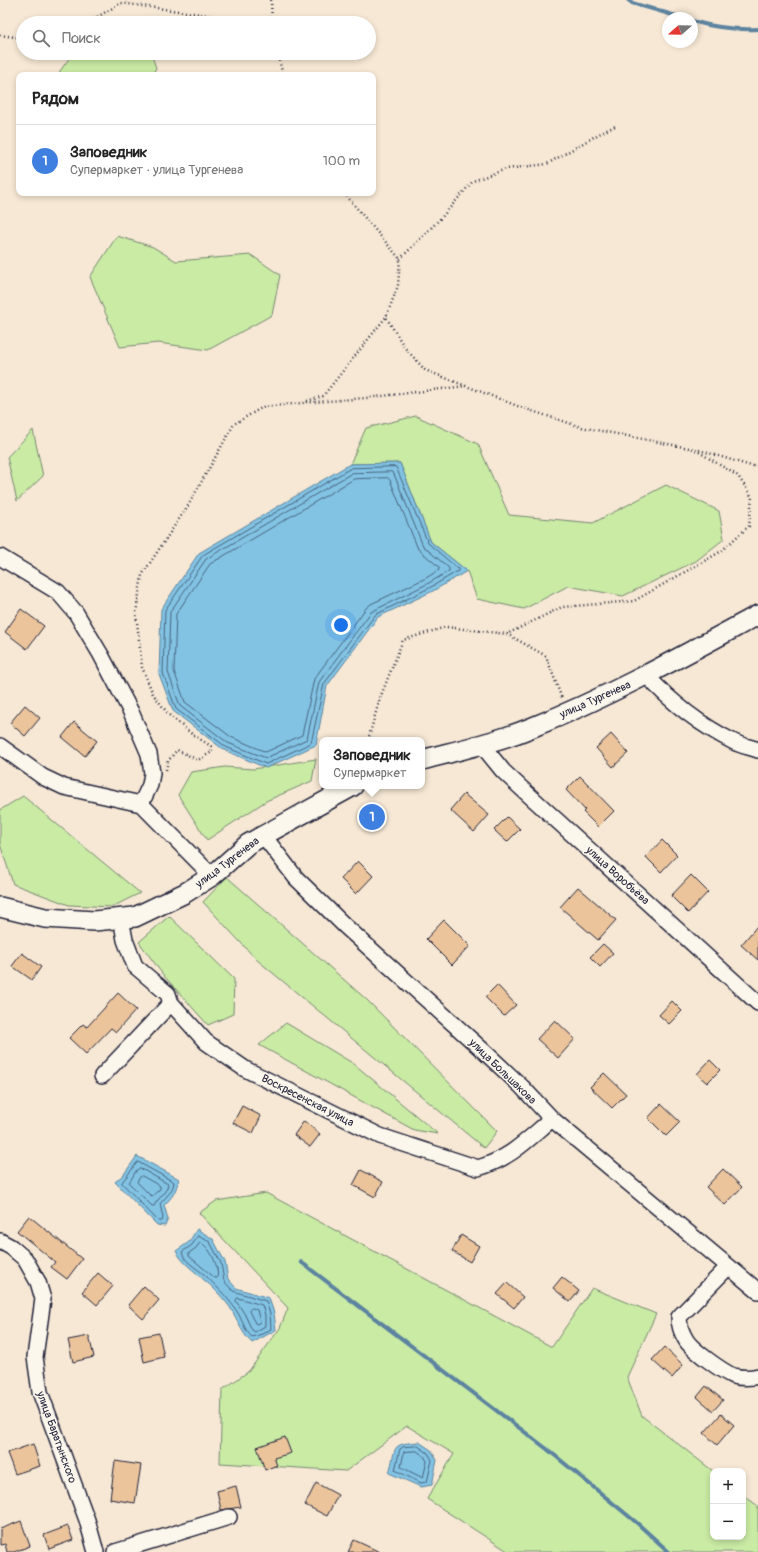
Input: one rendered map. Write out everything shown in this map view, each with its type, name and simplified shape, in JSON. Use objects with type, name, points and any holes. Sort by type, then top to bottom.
[{"type":"street","points":[[0,557],[58,592],[76,613],[101,655],[132,712],[149,754],[152,774],[150,785],[141,804]]},
{"type":"street","name":"улица Тургенева","points":[[425,759],[532,728],[647,676],[758,615]]},
{"type":"street","points":[[647,676],[665,695],[707,726],[736,743],[758,750]]},
{"type":"street","name":"улица Воробьёва","points":[[481,744],[503,771],[519,786],[758,1003]]},
{"type":"street","points":[[0,746],[43,777],[64,787],[141,804],[212,876]]},
{"type":"street","name":"улица Тургенева","points":[[0,907],[45,918],[94,921],[135,917],[186,893],[212,876],[248,844],[347,789]]},
{"type":"street","name":"улица Большакова","points":[[263,835],[296,878],[345,926],[522,1087],[552,1119],[758,1291]]},
{"type":"street","name":"Воскресенская улица","points":[[121,918],[125,940],[135,966],[168,994],[171,1003],[206,1042],[245,1069],[380,1136],[478,1168],[494,1163],[511,1154],[552,1119]]},
{"type":"street","points":[[102,1076],[171,1003]]},
{"type":"street","name":"улица Баратынского","points":[[0,1241],[11,1247],[25,1259],[38,1282],[43,1299],[35,1357],[40,1392],[87,1520],[96,1552]]},
{"type":"street","points":[[728,1266],[679,1317],[679,1327],[687,1342],[711,1362],[734,1376],[753,1378],[758,1376]]},
{"type":"street","points":[[116,1552],[230,1517]]},
{"type":"path","points":[[271,0],[272,16]]},
{"type":"path","points":[[99,16],[120,3],[210,16]]},
{"type":"path","points":[[0,35],[16,37]]},
{"type":"path","points":[[279,60],[282,72]]},
{"type":"path","points":[[302,403],[323,396],[386,317],[398,286],[400,260],[442,217],[473,181],[506,169],[547,164],[615,126]]},
{"type":"path","points":[[347,196],[400,260]]},
{"type":"path","points":[[386,317],[405,348],[425,370],[520,407],[581,427],[694,449],[751,466],[758,466]]},
{"type":"path","points":[[166,774],[168,761],[177,750],[198,760],[212,752],[211,746],[193,735],[169,715],[153,694],[142,667],[136,613],[142,575],[184,510],[234,424],[263,407],[366,398],[466,386]]},
{"type":"path","points":[[507,634],[562,607],[634,601],[720,552],[749,526],[752,497],[738,476],[694,449]]},
{"type":"path","points":[[369,737],[380,698],[403,640],[446,627],[507,634],[546,656],[567,712]]},
{"type":"green space","points":[[68,60],[153,60],[156,68],[154,72],[60,71]]},
{"type":"green space","points":[[117,236],[153,247],[176,261],[251,255],[280,275],[272,315],[208,350],[158,343],[120,347],[90,277]]},
{"type":"green space","points":[[416,416],[478,444],[509,515],[593,523],[666,485],[719,511],[724,539],[696,561],[623,596],[568,586],[524,609],[477,599],[467,571],[431,542],[400,463],[350,464],[366,428]]},
{"type":"green space","points":[[33,430],[43,476],[17,501],[7,457]]},
{"type":"green space","points":[[316,759],[312,781],[266,801],[207,840],[178,795],[191,772],[225,767],[253,769]]},
{"type":"green space","points":[[23,796],[140,893],[112,907],[69,905],[13,884],[0,844],[0,810]]},
{"type":"green space","points":[[227,877],[367,1000],[497,1131],[484,1148],[256,959],[203,902]]},
{"type":"green space","points":[[169,916],[234,979],[233,1014],[208,1025],[164,976],[139,942]]},
{"type":"green space","points":[[286,1023],[354,1064],[438,1134],[414,1130],[259,1045]]},
{"type":"green space","points":[[266,1193],[552,1347],[592,1288],[656,1314],[627,1377],[642,1416],[710,1469],[710,1540],[746,1540],[746,1497],[758,1506],[758,1552],[509,1552],[427,1499],[454,1454],[407,1426],[346,1471],[220,1463],[222,1390],[249,1371],[280,1328],[288,1308],[199,1213],[216,1201]]},
{"type":"water","points":[[400,463],[431,542],[467,571],[433,591],[378,617],[327,686],[316,745],[266,768],[224,750],[173,711],[159,674],[161,609],[199,553],[350,464]]},
{"type":"water","points":[[137,1156],[179,1179],[174,1194],[164,1205],[168,1219],[165,1226],[157,1225],[115,1182],[124,1174]]},
{"type":"water","points":[[197,1229],[213,1239],[225,1262],[228,1279],[236,1288],[269,1298],[274,1313],[276,1330],[252,1343],[244,1333],[226,1302],[213,1287],[182,1260],[176,1251],[189,1242]]},
{"type":"water","points":[[419,1442],[431,1450],[437,1460],[432,1485],[421,1487],[389,1473],[396,1448],[403,1444]]},
{"type":"building","points":[[21,609],[44,626],[27,649],[5,632]]},
{"type":"building","points":[[25,705],[40,718],[25,736],[10,723]]},
{"type":"building","points":[[74,722],[97,741],[85,756],[62,737]]},
{"type":"building","points":[[611,734],[628,753],[613,767],[596,748]]},
{"type":"building","points":[[580,776],[614,811],[598,827],[583,812],[585,810],[566,790]]},
{"type":"building","points":[[464,794],[489,815],[474,832],[450,810]]},
{"type":"building","points":[[507,817],[520,829],[507,842],[494,830]]},
{"type":"building","points":[[662,840],[677,855],[661,872],[646,857]]},
{"type":"building","points":[[358,861],[373,876],[356,894],[341,879]]},
{"type":"building","points":[[691,875],[708,892],[688,913],[671,896]]},
{"type":"building","points":[[578,887],[616,920],[598,940],[560,907]]},
{"type":"building","points":[[444,920],[470,946],[452,965],[426,939]]},
{"type":"building","points":[[758,925],[758,960],[741,945]]},
{"type":"building","points":[[603,944],[613,953],[600,967],[590,957]]},
{"type":"building","points":[[22,953],[41,967],[32,980],[12,966]]},
{"type":"building","points":[[497,985],[516,1005],[504,1016],[485,997]]},
{"type":"building","points":[[118,993],[136,1010],[116,1032],[111,1028],[86,1054],[69,1038],[83,1024],[87,1027]]},
{"type":"building","points":[[672,1001],[682,1011],[669,1024],[659,1015]]},
{"type":"building","points":[[555,1020],[575,1039],[558,1058],[537,1039]]},
{"type":"building","points":[[710,1060],[720,1070],[707,1083],[697,1074]]},
{"type":"building","points":[[604,1073],[626,1094],[612,1108],[590,1087]]},
{"type":"building","points":[[661,1104],[680,1122],[666,1136],[648,1118]]},
{"type":"building","points":[[242,1106],[261,1116],[253,1133],[233,1123]]},
{"type":"building","points":[[304,1121],[320,1134],[310,1147],[294,1135]]},
{"type":"building","points":[[723,1169],[742,1187],[725,1205],[706,1187]]},
{"type":"building","points":[[361,1170],[383,1182],[375,1197],[353,1185]]},
{"type":"building","points":[[29,1216],[82,1259],[67,1279],[51,1267],[55,1262],[17,1231]]},
{"type":"building","points":[[461,1235],[479,1246],[470,1262],[452,1251]]},
{"type":"building","points":[[98,1273],[113,1286],[97,1305],[82,1292]]},
{"type":"building","points":[[562,1277],[579,1291],[570,1302],[553,1288]]},
{"type":"building","points":[[507,1283],[523,1297],[514,1308],[497,1294]]},
{"type":"building","points":[[144,1286],[159,1300],[143,1319],[128,1305]]},
{"type":"building","points":[[159,1333],[164,1357],[144,1362],[139,1337]]},
{"type":"building","points":[[89,1336],[94,1357],[73,1362],[68,1340]]},
{"type":"building","points":[[664,1347],[683,1365],[672,1378],[652,1360]]},
{"type":"building","points":[[706,1386],[723,1400],[713,1411],[697,1397]]},
{"type":"building","points":[[721,1414],[734,1425],[717,1445],[704,1433]]},
{"type":"building","points":[[285,1437],[291,1453],[274,1458],[277,1465],[265,1470],[257,1447]]},
{"type":"building","points":[[33,1444],[40,1466],[15,1474],[7,1453]]},
{"type":"building","points":[[115,1461],[141,1465],[135,1503],[110,1499]]},
{"type":"building","points":[[316,1483],[338,1495],[327,1516],[305,1505]]},
{"type":"building","points":[[236,1486],[241,1507],[221,1510],[217,1491]]},
{"type":"building","points":[[21,1521],[30,1546],[14,1552],[7,1552],[5,1544],[0,1545],[0,1529]]},
{"type":"building","points":[[68,1526],[73,1540],[49,1549],[44,1535]]},
{"type":"building","points":[[354,1540],[380,1552],[348,1552]]},
{"type":"waterway","points":[[628,0],[632,3],[663,12]]},
{"type":"waterway","points":[[698,22],[725,28],[758,29]]},
{"type":"waterway","points":[[301,1262],[547,1449],[637,1523],[669,1552]]},
{"type":"place","name":"Заповедник","points":[[372,817]]}]
